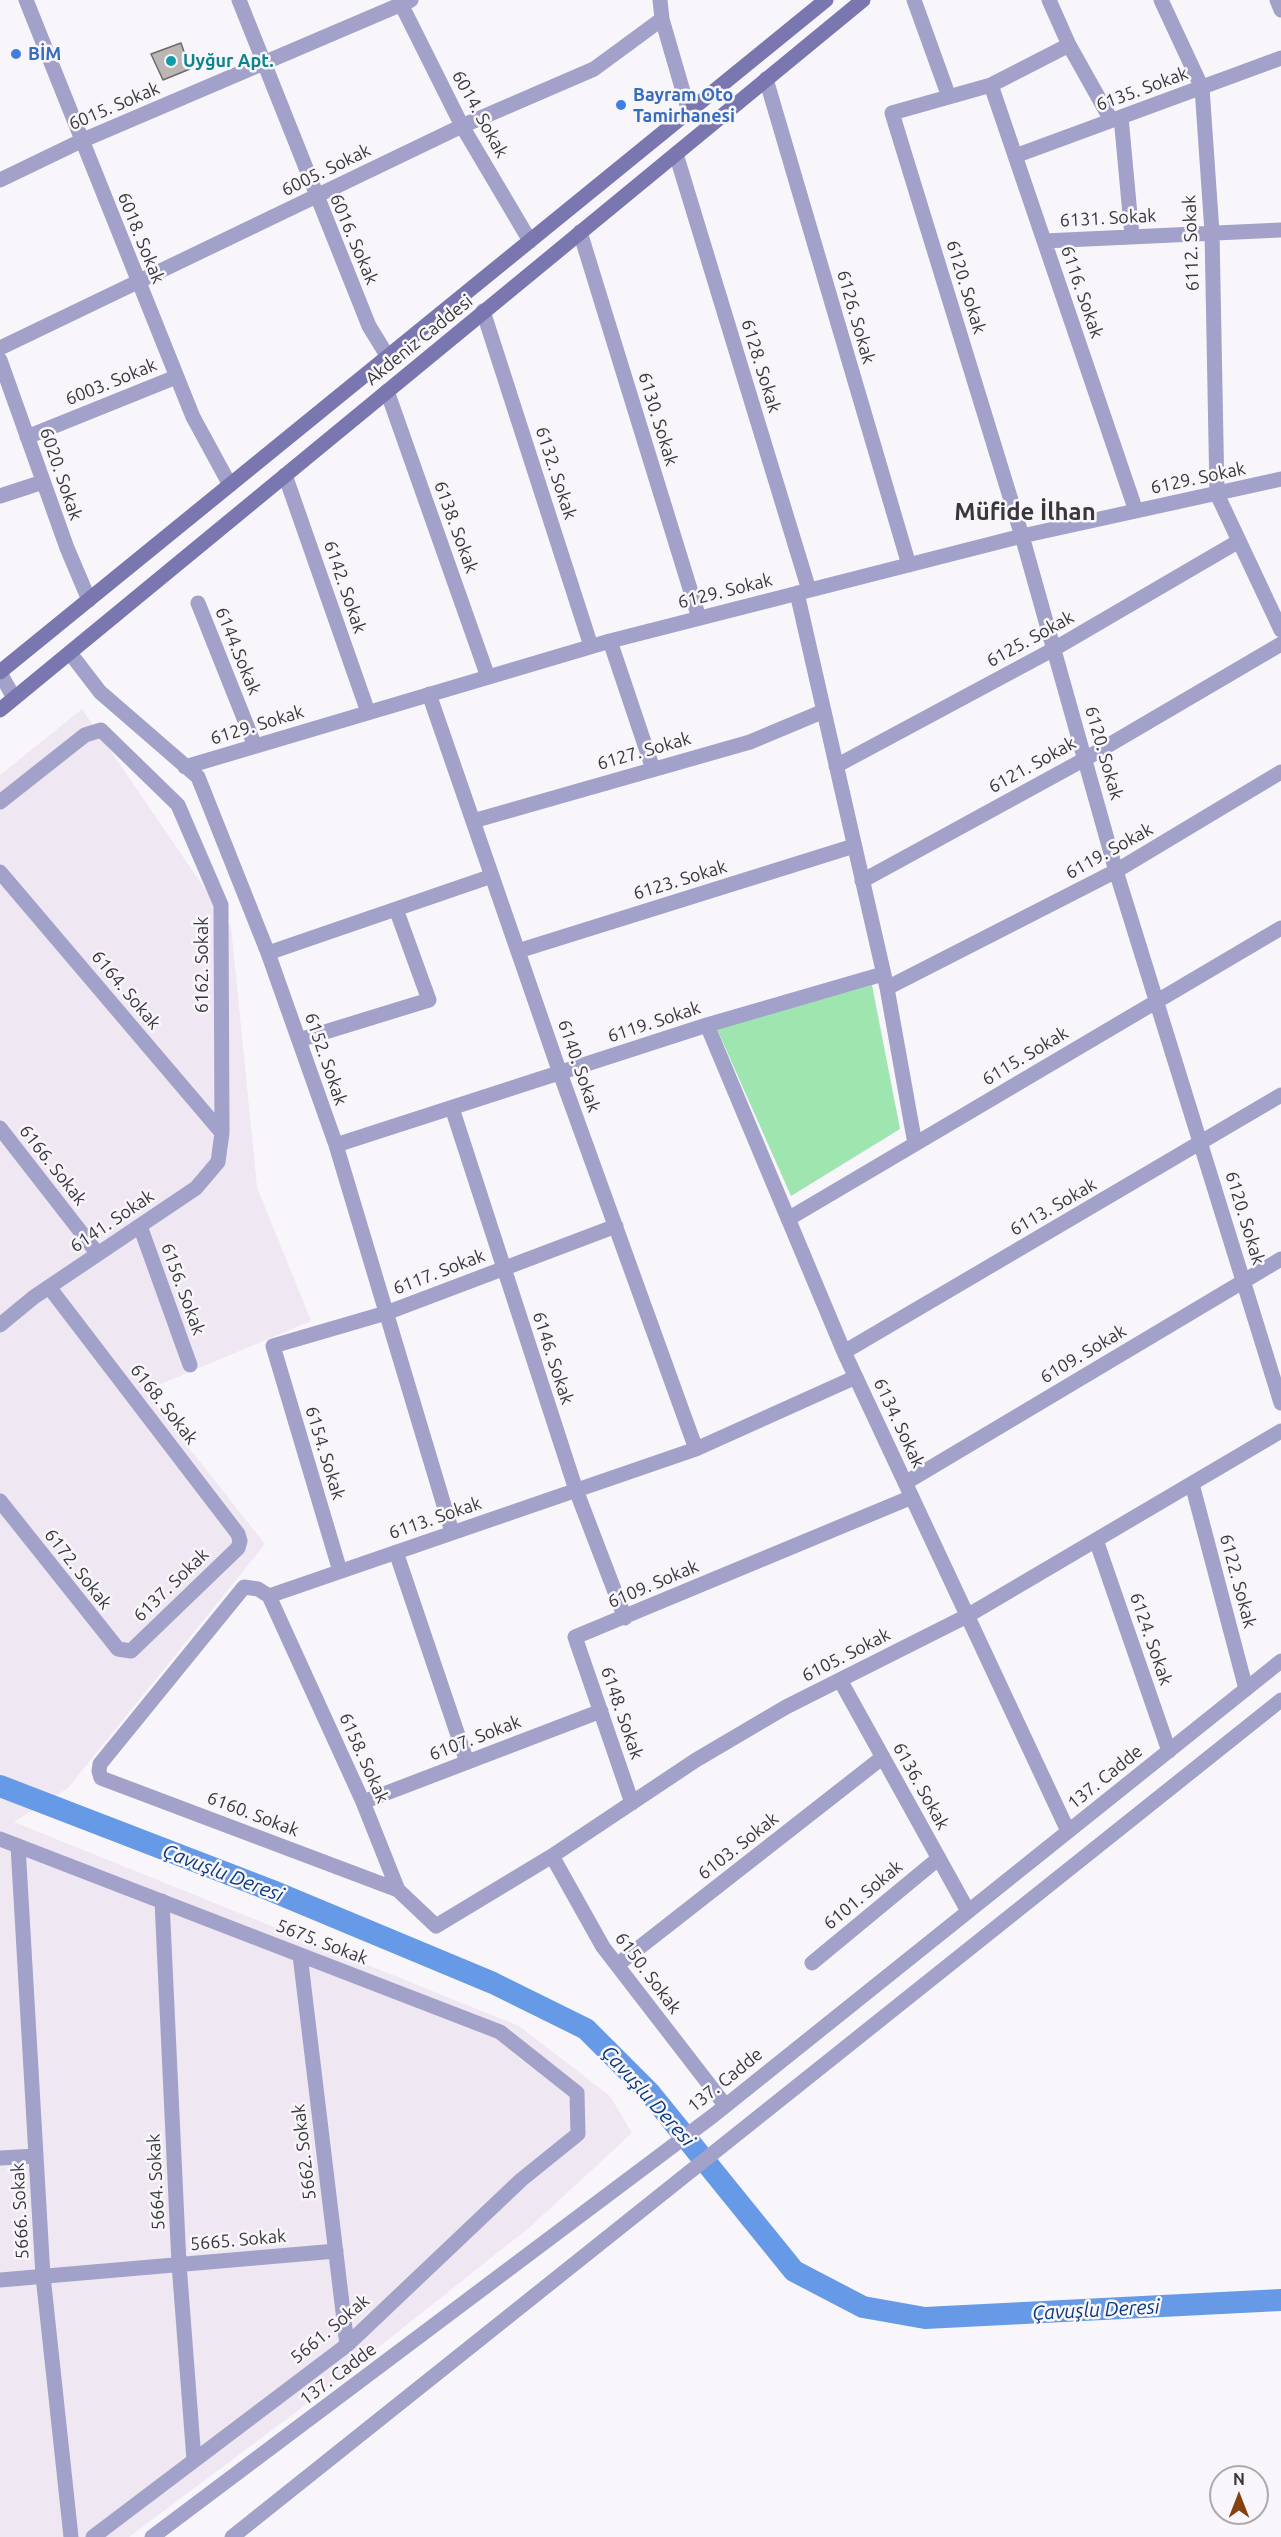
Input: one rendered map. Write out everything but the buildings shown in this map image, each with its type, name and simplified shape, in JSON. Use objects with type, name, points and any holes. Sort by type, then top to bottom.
[{"type":"main road","name":"Akdeniz Caddesi","points":[[0,673],[826,0]]},
{"type":"main road","name":"Akdeniz Caddesi","points":[[0,710],[863,0]]},
{"type":"street","name":"6018. Sokak","points":[[26,0],[176,377],[193,417],[230,485]]},
{"type":"street","name":"6016. Sokak","points":[[239,0],[369,326],[388,357]]},
{"type":"street","points":[[660,0],[662,19],[689,112]]},
{"type":"street","points":[[914,0],[949,97],[991,85],[1069,45]]},
{"type":"street","points":[[1049,0],[1069,45],[1116,118],[1132,236]]},
{"type":"street","name":"6112. Sokak","points":[[1161,0],[1202,88],[1212,232],[1217,494]]},
{"type":"street","points":[[1277,0],[1281,10]]},
{"type":"street","name":"6015. Sokak","points":[[0,180],[81,141],[406,2]]},
{"type":"street","name":"6014. Sokak","points":[[406,2],[462,126],[530,241]]},
{"type":"street","name":"6005. Sokak","points":[[0,348],[462,126],[594,69],[662,19]]},
{"type":"street","name":"6135. Sokak","points":[[1015,156],[1281,58]]},
{"type":"street","name":"6126. Sokak","points":[[766,79],[909,565]]},
{"type":"street","name":"6116. Sokak","points":[[991,85],[1136,511]]},
{"type":"street","name":"6120. Sokak","points":[[949,97],[892,113],[1022,536],[1116,871],[1202,1142],[1281,1403]]},
{"type":"street","name":"6128. Sokak","points":[[676,154],[802,592],[824,711],[885,981],[915,1144]]},
{"type":"street","name":"6131. Sokak","points":[[1044,241],[1281,230]]},
{"type":"street","name":"6130. Sokak","points":[[580,232],[699,618]]},
{"type":"street","name":"6132. Sokak","points":[[483,312],[591,646]]},
{"type":"street","name":"6020. Sokak","points":[[0,360],[43,482],[89,600]]},
{"type":"street","name":"6003. Sokak","points":[[27,437],[176,377]]},
{"type":"street","name":"6138. Sokak","points":[[387,391],[488,677]]},
{"type":"street","name":"6142. Sokak","points":[[285,475],[368,712]]},
{"type":"street","name":"6129. Sokak","points":[[185,766],[610,641],[1022,536],[1281,480]]},
{"type":"street","points":[[0,496],[43,482]]},
{"type":"street","points":[[1217,494],[1281,630]]},
{"type":"street","name":"6125. Sokak","points":[[836,766],[1054,649],[1239,542]]},
{"type":"street","name":"6144.Sokak","points":[[198,603],[255,746]]},
{"type":"street","points":[[610,641],[653,769]]},
{"type":"street","name":"6121. Sokak","points":[[862,880],[1085,759],[1281,644]]},
{"type":"street","name":"6152. Sokak","points":[[70,653],[100,692],[198,777],[268,953],[336,1145],[452,1532]]},
{"type":"street","points":[[0,673],[14,698]]},
{"type":"street","name":"6140. Sokak","points":[[429,694],[560,1073],[696,1449]]},
{"type":"street","name":"6127. Sokak","points":[[473,821],[750,742],[824,711]]},
{"type":"street","name":"6162. Sokak","points":[[0,802],[85,735],[101,730],[178,805],[221,905],[222,1133]]},
{"type":"street","name":"6119. Sokak","points":[[336,1145],[707,1025],[885,981],[1116,871],[1281,772]]},
{"type":"street","name":"6123. Sokak","points":[[518,951],[854,846]]},
{"type":"street","name":"6164. Sokak","points":[[0,872],[222,1133]]},
{"type":"street","points":[[268,953],[492,876]]},
{"type":"street","points":[[299,1040],[429,1000],[396,909]]},
{"type":"street","name":"6115. Sokak","points":[[788,1219],[1281,928]]},
{"type":"street","name":"6134. Sokak","points":[[707,1025],[844,1352],[1068,1831]]},
{"type":"street","name":"6113. Sokak","points":[[844,1352],[1281,1095]]},
{"type":"street","name":"6146. Sokak","points":[[452,1108],[576,1490],[625,1618]]},
{"type":"street","name":"6166. Sokak","points":[[0,1128],[98,1254]]},
{"type":"street","name":"6141. Sokak","points":[[0,1325],[49,1287],[196,1188],[218,1162],[222,1133]]},
{"type":"street","name":"6156. Sokak","points":[[140,1226],[190,1365]]},
{"type":"street","name":"6117. Sokak","points":[[273,1346],[386,1313],[615,1226]]},
{"type":"street","name":"6109. Sokak","points":[[575,1637],[625,1618],[908,1490],[1281,1259]]},
{"type":"street","name":"6168. Sokak","points":[[49,1287],[238,1534],[238,1548]]},
{"type":"street","name":"6154. Sokak","points":[[273,1346],[340,1571]]},
{"type":"street","name":"6113. Sokak","points":[[269,1596],[696,1449],[856,1377]]},
{"type":"street","name":"6105. Sokak","points":[[436,1926],[552,1856],[706,1754],[786,1707],[968,1616],[1281,1431]]},
{"type":"street","name":"6122. Sokak","points":[[1192,1484],[1246,1689]]},
{"type":"street","name":"6172. Sokak","points":[[0,1501],[107,1638],[117,1649],[131,1651]]},
{"type":"street","name":"6124. Sokak","points":[[1096,1540],[1168,1751]]},
{"type":"street","name":"6137. Sokak","points":[[131,1651],[238,1548]]},
{"type":"street","points":[[396,1552],[467,1762]]},
{"type":"street","name":"6160. Sokak","points":[[269,1596],[258,1588],[244,1587],[100,1764],[101,1778],[398,1890]]},
{"type":"street","name":"6158. Sokak","points":[[269,1596],[363,1802],[398,1890],[436,1926]]},
{"type":"street","name":"6148. Sokak","points":[[575,1637],[632,1803]]},
{"type":"street","name":"137. Cadde","points":[[152,2537],[719,2110],[1281,1661]]},
{"type":"street","name":"6136. Sokak","points":[[840,1680],[968,1911]]},
{"type":"street","points":[[232,2537],[1281,1700]]},
{"type":"street","name":"6107. Sokak","points":[[363,1802],[601,1712]]},
{"type":"street","name":"6103. Sokak","points":[[617,1965],[883,1757]]},
{"type":"street","name":"5675. Sokak","points":[[0,1839],[500,2032],[577,2093],[578,2134]]},
{"type":"street","name":"5666. Sokak","points":[[18,1846],[43,2276],[71,2537]]},
{"type":"street","name":"6150. Sokak","points":[[552,1856],[603,1947],[719,2110]]},
{"type":"street","name":"6101. Sokak","points":[[812,1963],[939,1858]]},
{"type":"street","name":"5664. Sokak","points":[[162,1901],[179,2264],[194,2460]]},
{"type":"street","name":"5662. Sokak","points":[[300,1955],[347,2345]]},
{"type":"street","name":"5661. Sokak","points":[[93,2537],[347,2345],[520,2180],[578,2134]]},
{"type":"street","points":[[0,2158],[36,2156]]},
{"type":"street","name":"5665. Sokak","points":[[0,2280],[336,2251]]},
{"type":"shaded area","points":[[82,709],[231,927],[257,1187],[311,1321],[144,1391],[265,1544],[68,1788],[14,1822],[519,2026],[610,2096],[632,2133],[530,2227],[308,2403],[129,2537],[0,2537],[0,775]]},
{"type":"green space","points":[[872,985],[900,1129],[791,1196],[717,1029]]},
{"type":"waterway","name":"Çavuşlu Deresi","points":[[0,1786],[270,1890],[493,1983],[586,2029],[649,2092],[794,2271],[863,2307],[925,2318],[1281,2300]]},
{"type":"place","name":"BİM","points":[[16,54]]},
{"type":"place","name":"Uyğur Apt.","points":[[171,61]]},
{"type":"place","name":"Bayram Oto Tamirhanesi","points":[[621,105]]},
{"type":"district","name":"Müfide İlhan","points":[[1025,512]]}]
